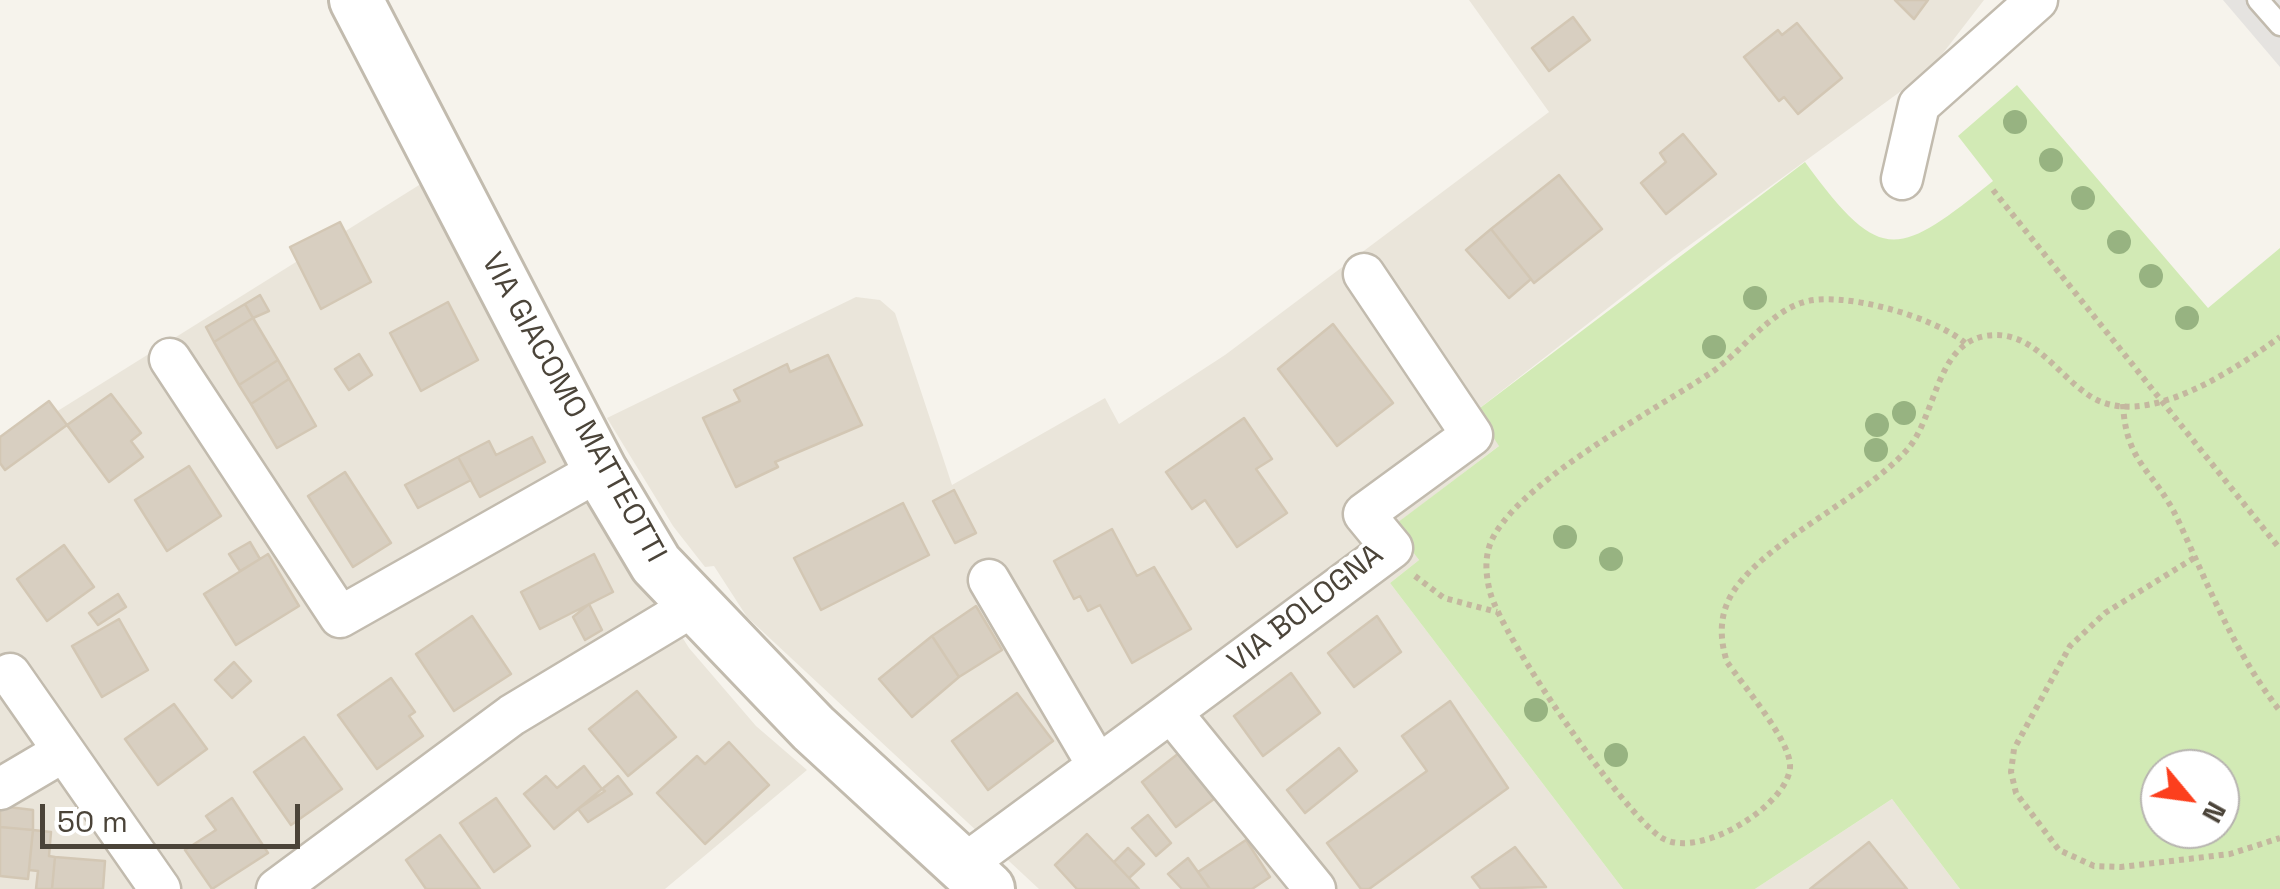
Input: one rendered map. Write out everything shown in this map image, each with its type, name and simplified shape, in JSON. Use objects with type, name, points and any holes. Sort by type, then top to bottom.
[{"type":"street","name":"VIA GIACOMO MATTEOTTI","points":[[356,0],[600,470],[656,564],[813,728],[977,877]]},
{"type":"street","points":[[1902,179],[1920,105],[2037,0]]},
{"type":"street","name":"VIA BOLOGNA","points":[[977,877],[1098,766],[1392,548],[1364,514],[1472,436],[1364,274]]},
{"type":"street","points":[[170,360],[340,617],[600,470]]},
{"type":"street","points":[[989,580],[1098,766]]},
{"type":"street","points":[[277,889],[512,716],[694,606]]},
{"type":"street","points":[[10,674],[61,753],[160,889]]},
{"type":"street","points":[[1171,712],[1315,889]]},
{"type":"street","points":[[0,789],[61,753]]},
{"type":"lane","points":[[2258,0],[2280,25]]},
{"type":"path","points":[[1993,190],[2280,549]]},
{"type":"path","points":[[1965,342],[1947,327],[1927,318],[1886,310],[1818,300],[1785,310],[1736,354],[1537,490],[1506,518],[1486,554],[1487,577],[1498,612],[1586,752],[1636,815],[1664,839],[1696,846],[1716,838],[1766,804],[1788,779],[1790,769],[1782,744],[1727,662],[1720,632],[1727,602],[1750,572],[1911,446],[1945,372],[1965,342],[1987,336],[2028,344],[2086,394],[2123,404],[2163,403],[2190,394],[2280,337]]},
{"type":"path","points":[[2123,404],[2128,448],[2165,497],[2222,624],[2280,711]]},
{"type":"path","points":[[2194,558],[2105,613],[2070,646],[2014,749],[2011,772],[2016,792],[2060,850],[2094,866],[2121,867],[2230,854],[2280,838]]},
{"type":"path","points":[[1416,577],[1464,607],[1498,612]]},
{"type":"shaded area","points":[[1469,0],[1984,0],[1930,70],[1672,258],[1476,411],[1500,445],[1394,526],[1419,560],[1390,583],[1623,889],[1039,889],[747,617],[714,566],[705,567],[673,526],[607,418],[856,297],[880,300],[895,313],[952,485],[1105,398],[1119,424],[1225,355],[1549,112]]},
{"type":"shaded area","points":[[2223,0],[2280,0],[2280,67]]},
{"type":"shaded area","points":[[432,177],[594,497],[689,648],[756,726],[807,770],[665,889],[0,889],[0,447]]},
{"type":"shaded area","points":[[1892,799],[1960,889],[1755,889]]},
{"type":"green space","points":[[2017,85],[2208,308],[2280,248],[2280,889],[1960,889],[1892,799],[1755,889],[1623,889],[1390,583],[1419,560],[1393,526],[1499,446],[1476,411],[1805,162],[1853,220],[1873,234],[1891,239],[1911,236],[1934,225],[1993,181],[1958,136]]},
{"type":"building","points":[[1895,0],[1928,0],[1914,19]]},
{"type":"building","points":[[1573,17],[1590,40],[1549,71],[1532,48]]},
{"type":"building","points":[[1797,23],[1842,78],[1798,114],[1784,97],[1779,101],[1744,57],[1778,30],[1782,35]]},
{"type":"building","points":[[1683,134],[1716,174],[1666,214],[1641,183],[1666,162],[1660,153]]},
{"type":"building","points":[[1559,175],[1602,229],[1534,283],[1491,229]]},
{"type":"building","points":[[340,222],[371,282],[321,309],[290,247]]},
{"type":"building","points":[[1491,229],[1531,279],[1509,298],[1466,250]]},
{"type":"building","points":[[260,295],[269,311],[253,318],[245,304]]},
{"type":"building","points":[[448,302],[478,360],[421,391],[390,333]]},
{"type":"building","points":[[245,304],[253,318],[214,342],[206,327]]},
{"type":"building","points":[[253,318],[278,360],[239,385],[214,342]]},
{"type":"building","points":[[1333,324],[1393,403],[1337,446],[1278,369]]},
{"type":"building","points":[[359,354],[372,375],[349,390],[335,369]]},
{"type":"building","points":[[828,355],[862,425],[775,462],[778,467],[736,487],[703,418],[740,401],[734,390],[787,364],[790,372]]},
{"type":"building","points":[[278,360],[289,379],[251,404],[239,385]]},
{"type":"building","points":[[289,379],[316,426],[277,448],[251,404]]},
{"type":"building","points":[[111,394],[141,433],[131,441],[143,457],[109,482],[67,425]]},
{"type":"building","points":[[49,401],[67,425],[5,470],[0,463],[0,437]]},
{"type":"building","points":[[1244,418],[1272,459],[1256,469],[1287,513],[1237,547],[1205,500],[1192,509],[1166,472]]},
{"type":"building","points":[[532,437],[545,462],[480,497],[458,457],[489,441],[496,455]]},
{"type":"building","points":[[458,457],[471,480],[418,508],[405,485]]},
{"type":"building","points":[[189,466],[221,516],[167,551],[135,500]]},
{"type":"building","points":[[345,472],[391,543],[353,567],[308,496]]},
{"type":"building","points":[[954,490],[976,533],[955,543],[933,501]]},
{"type":"building","points":[[903,503],[929,555],[821,610],[794,558]]},
{"type":"building","points":[[1112,529],[1137,576],[1154,567],[1191,629],[1132,663],[1100,605],[1088,611],[1080,596],[1074,599],[1054,561]]},
{"type":"building","points":[[250,542],[260,559],[240,571],[229,554]]},
{"type":"building","points":[[64,545],[94,587],[47,621],[17,579]]},
{"type":"building","points":[[268,554],[299,606],[236,645],[204,594]]},
{"type":"building","points":[[594,554],[613,592],[540,629],[521,592]]},
{"type":"building","points":[[118,594],[126,607],[98,625],[89,613]]},
{"type":"building","points":[[589,604],[602,630],[585,640],[573,617]]},
{"type":"building","points":[[976,606],[1002,650],[959,677],[932,636]]},
{"type":"building","points":[[472,616],[511,674],[454,711],[416,654]]},
{"type":"building","points":[[1377,616],[1401,652],[1354,687],[1328,653]]},
{"type":"building","points":[[119,619],[148,670],[102,697],[72,646]]},
{"type":"building","points":[[932,636],[959,677],[912,717],[879,679]]},
{"type":"building","points":[[234,662],[251,681],[232,698],[215,680]]},
{"type":"building","points":[[1291,673],[1320,713],[1263,756],[1234,716]]},
{"type":"building","points":[[391,678],[415,712],[409,716],[423,736],[377,769],[338,715]]},
{"type":"building","points":[[637,691],[676,737],[628,776],[589,729]]},
{"type":"building","points":[[1017,693],[1053,741],[988,790],[952,741]]},
{"type":"building","points":[[1450,701],[1508,788],[1369,889],[1361,889],[1327,843],[1427,771],[1402,736]]},
{"type":"building","points":[[174,704],[207,749],[158,785],[125,739]]},
{"type":"building","points":[[304,737],[342,789],[291,825],[254,772]]},
{"type":"building","points":[[729,742],[769,785],[705,844],[657,793],[697,756],[705,764]]},
{"type":"building","points":[[1339,748],[1357,771],[1305,813],[1287,790]]},
{"type":"building","points":[[1179,753],[1214,799],[1176,827],[1142,782]]},
{"type":"building","points":[[584,766],[602,789],[554,829],[524,794],[546,776],[557,788]]},
{"type":"building","points":[[618,776],[632,794],[588,822],[578,809],[605,791],[602,789]]},
{"type":"building","points":[[232,798],[268,853],[212,889],[185,850],[216,830],[206,816]]},
{"type":"building","points":[[496,798],[530,846],[494,872],[460,823]]},
{"type":"building","points":[[0,806],[33,810],[33,830],[0,827]]},
{"type":"building","points":[[1148,815],[1171,843],[1156,856],[1132,828]]},
{"type":"building","points":[[0,827],[33,830],[28,879],[0,876]]},
{"type":"building","points":[[33,830],[51,832],[49,856],[55,857],[52,889],[36,889],[38,871],[29,870]]},
{"type":"building","points":[[1087,834],[1139,889],[1077,889],[1055,865]]},
{"type":"building","points":[[440,835],[480,889],[426,889],[406,860]]},
{"type":"building","points":[[1246,840],[1270,877],[1252,889],[1210,889],[1198,872]]},
{"type":"building","points":[[1869,842],[1907,889],[1810,889]]},
{"type":"building","points":[[1515,847],[1546,887],[1481,889],[1472,877]]},
{"type":"building","points":[[1128,848],[1144,864],[1129,878],[1114,862]]},
{"type":"building","points":[[55,857],[105,861],[103,889],[52,889]]},
{"type":"building","points":[[1188,858],[1210,889],[1182,889],[1168,874]]}]
